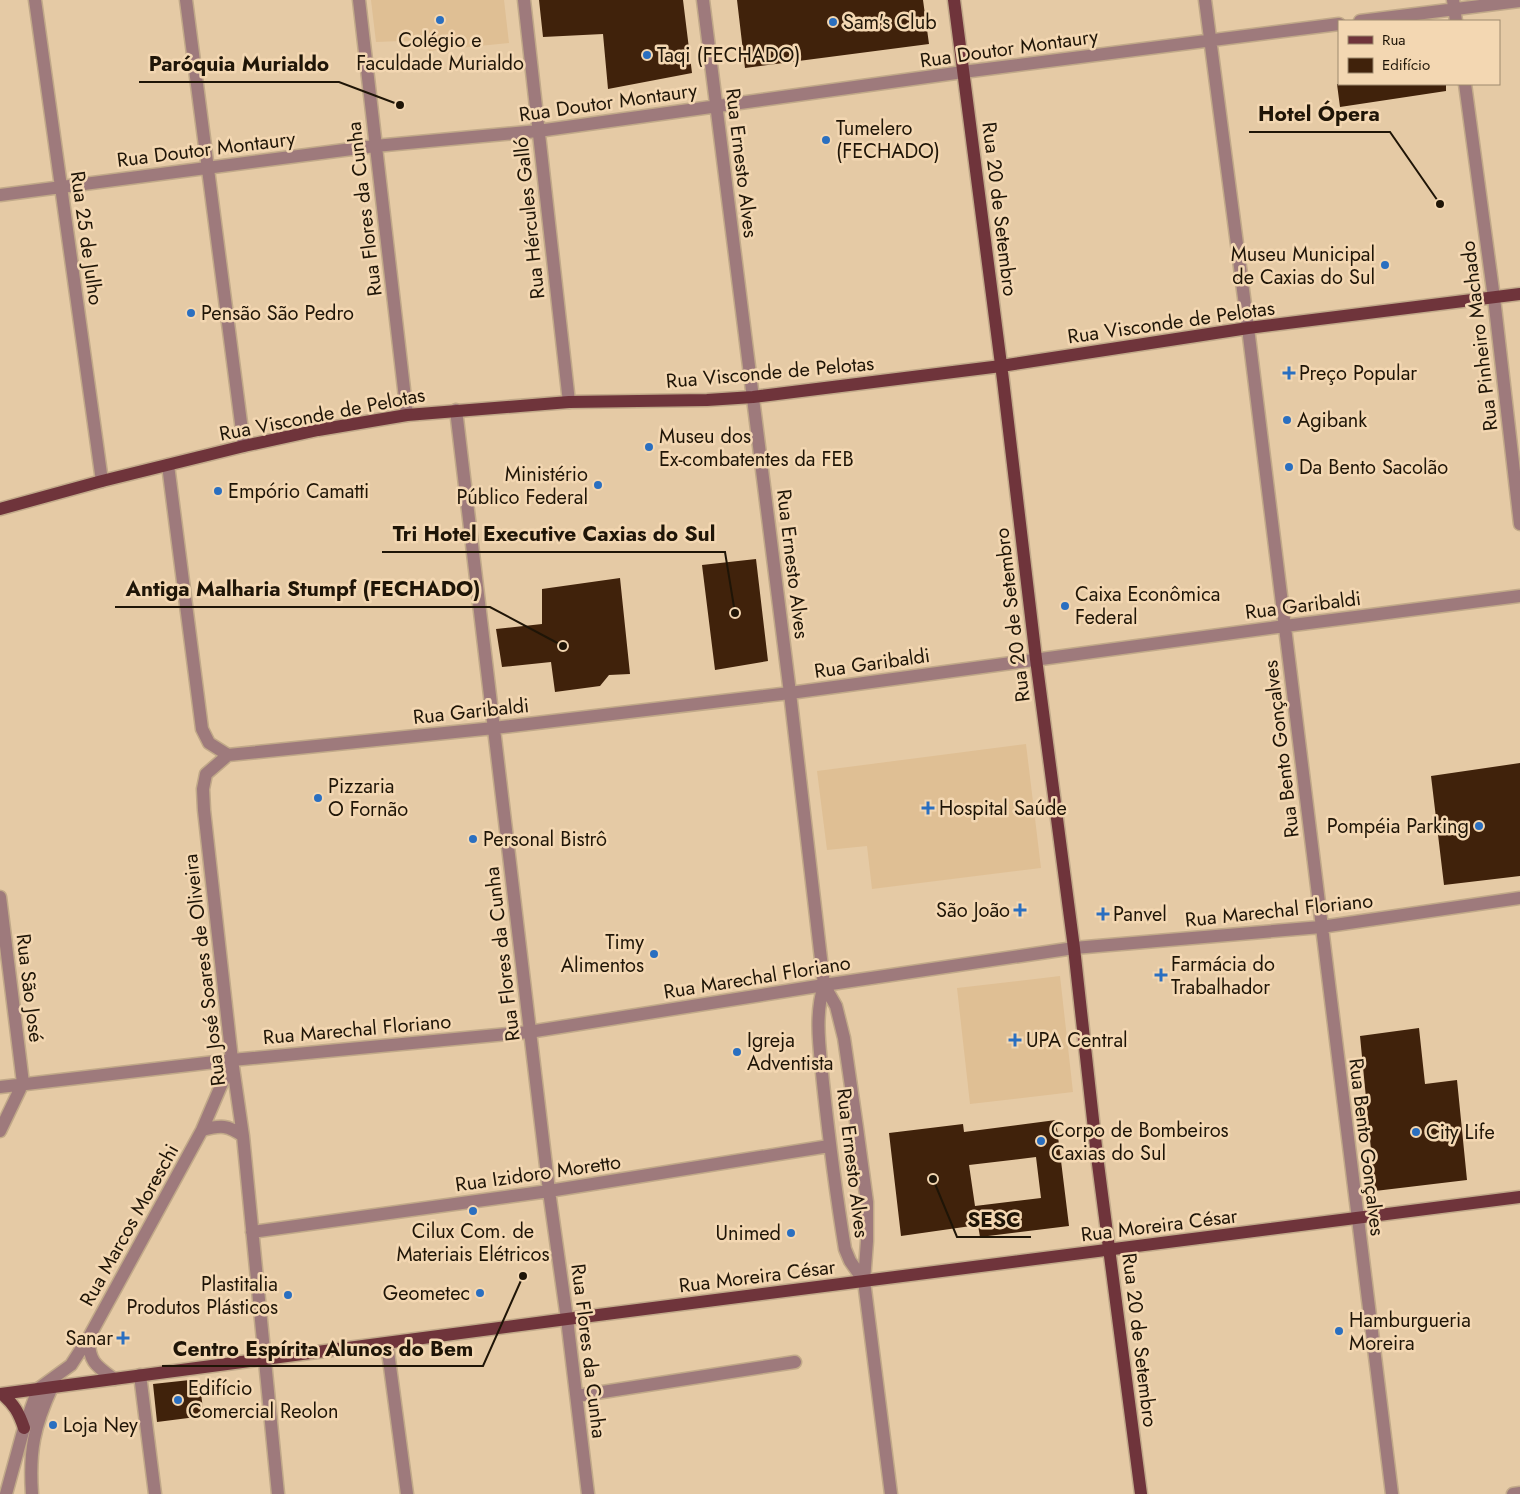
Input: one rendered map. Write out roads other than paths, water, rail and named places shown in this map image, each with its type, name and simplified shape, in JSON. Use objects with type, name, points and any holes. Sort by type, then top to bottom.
[{"type":"main road","name":"Rua 20 de Setembro","points":[[954,0],[1074,948],[1097,1156],[1141,1494]]},
{"type":"main road","name":"Rua Visconde de Pelotas","points":[[0,509],[102,481],[244,446],[327,428],[407,414],[569,402],[707,400],[753,396],[1001,366],[1248,328],[1520,294]]},
{"type":"main road","name":"Rua Moreira César","points":[[1,1394],[567,1319],[1520,1197]]},
{"type":"main road","points":[[1,1394],[13,1403],[24,1428]]},
{"type":"street","name":"Rua 25 de Julho","points":[[35,0],[102,481]]},
{"type":"street","points":[[186,0],[244,446]]},
{"type":"street","name":"Rua Flores da Cunha","points":[[359,0],[407,414]]},
{"type":"street","name":"Rua Hércules Galló","points":[[524,0],[569,402]]},
{"type":"street","name":"Rua Ernesto Alves","points":[[703,0],[790,693],[824,985],[836,1006],[842,1030],[867,1202],[868,1241],[864,1281],[891,1494]]},
{"type":"street","name":"Rua Bento Gonçalves","points":[[1204,0],[1248,328],[1392,1494]]},
{"type":"street","points":[[1369,20],[1520,1]]},
{"type":"street","name":"Rua Doutor Montaury","points":[[0,195],[375,146],[538,131],[963,72],[1338,24]]},
{"type":"street","name":"Rua Pinheiro Machado","points":[[1465,85],[1494,298],[1520,524]]},
{"type":"street","name":"Rua Flores da Cunha","points":[[456,410],[549,1191],[577,1396],[588,1494]]},
{"type":"street","points":[[168,465],[202,728],[209,742],[228,755]]},
{"type":"street","name":"Rua Garibaldi","points":[[228,755],[494,728],[790,693],[1520,596]]},
{"type":"street","name":"Rua José Soares de Oliveira","points":[[228,755],[206,774],[203,789],[204,810],[232,1060],[244,1136],[278,1494]]},
{"type":"street","name":"Rua São José","points":[[0,896],[24,1083]]},
{"type":"street","name":"Rua Marechal Floriano","points":[[0,1086],[232,1060],[530,1032],[824,985],[1074,948],[1321,927],[1520,898]]},
{"type":"street","name":"Rua Ernesto Alves","points":[[824,985],[819,999],[818,1025],[829,1146],[845,1249],[850,1262],[864,1281]]},
{"type":"street","name":"Rua Marcos Moreschi","points":[[38,1388],[72,1365],[89,1337],[202,1130],[232,1060]]},
{"type":"street","points":[[0,1131],[24,1083]]},
{"type":"street","name":"Rua Marcos Moreschi","points":[[202,1130],[222,1126],[232,1128],[244,1136]]},
{"type":"street","name":"Rua Izidoro Moretto","points":[[252,1232],[549,1191],[829,1146]]},
{"type":"street","name":"Rua Marcos Moreschi","points":[[89,1337],[91,1357],[96,1365],[114,1379]]},
{"type":"street","points":[[387,1344],[407,1494]]},
{"type":"street","points":[[577,1396],[795,1362]]},
{"type":"street","points":[[140,1375],[155,1494]]},
{"type":"street","points":[[32,1494],[30,1462],[34,1434],[41,1411],[52,1387]]},
{"type":"street","points":[[6,1494],[24,1428],[38,1388]]},
{"type":"street","points":[[1513,1494],[1520,1493]]},
{"type":"place","name":"Colégio e Faculdade Murialdo","points":[[440,20]]},
{"type":"place","name":"Sam's Club","points":[[833,22]]},
{"type":"place","name":"Taqi (FECHADO)","points":[[647,55]]},
{"type":"place","name":"Paróquia Murialdo","points":[[400,105]]},
{"type":"place","name":"Tumelero (FECHADO)","points":[[826,140]]},
{"type":"place","name":"Hotel Ópera","points":[[1440,204]]},
{"type":"place","name":"Museu Municipal de Caxias do Sul","points":[[1385,265]]},
{"type":"place","name":"Pensão São Pedro","points":[[191,313]]},
{"type":"place","name":"Preço Popular","points":[[1289,373]]},
{"type":"place","name":"Agibank","points":[[1287,420]]},
{"type":"place","name":"Museu dos Ex-combatentes da FEB","points":[[649,447]]},
{"type":"place","name":"Da Bento Sacolão","points":[[1289,467]]},
{"type":"place","name":"Ministério Público Federal","points":[[598,485]]},
{"type":"place","name":"Empório Camatti","points":[[218,491]]},
{"type":"place","name":"Caixa Econômica Federal","points":[[1065,606]]},
{"type":"place","name":"Tri Hotel Executive Caxias do Sul","points":[[735,613]]},
{"type":"place","name":"Antiga Malharia Stumpf (FECHADO)","points":[[563,646]]},
{"type":"place","name":"Pizzaria O Fornão","points":[[318,798]]},
{"type":"place","name":"Hospital Saúde","points":[[928,808]]},
{"type":"place","name":"Pompéia Parking","points":[[1479,826]]},
{"type":"place","name":"Personal Bistrô","points":[[473,839]]},
{"type":"place","name":"São João","points":[[1020,910]]},
{"type":"place","name":"Panvel","points":[[1103,914]]},
{"type":"place","name":"Timy Alimentos","points":[[654,954]]},
{"type":"place","name":"Farmácia do Trabalhador","points":[[1161,975]]},
{"type":"place","name":"UPA Central","points":[[1015,1040]]},
{"type":"place","name":"Igreja Adventista","points":[[737,1052]]},
{"type":"place","name":"City Life","points":[[1416,1132]]},
{"type":"place","name":"Corpo de Bombeiros Caxias do Sul","points":[[1041,1141]]},
{"type":"place","name":"SESC","points":[[933,1179]]},
{"type":"place","name":"Cilux Com. de Materiais Elétricos","points":[[473,1211]]},
{"type":"place","name":"Unimed","points":[[791,1233]]},
{"type":"place","name":"Centro Espírita Alunos do Bem","points":[[523,1276]]},
{"type":"place","name":"Geometec","points":[[480,1293]]},
{"type":"place","name":"Plastitalia Produtos Plásticos","points":[[288,1295]]},
{"type":"place","name":"Hamburgueria Moreira","points":[[1339,1331]]},
{"type":"place","name":"Sanar","points":[[123,1338]]},
{"type":"place","name":"Edifício Comercial Reolon","points":[[178,1400]]},
{"type":"place","name":"Loja Ney","points":[[53,1425]]}]
